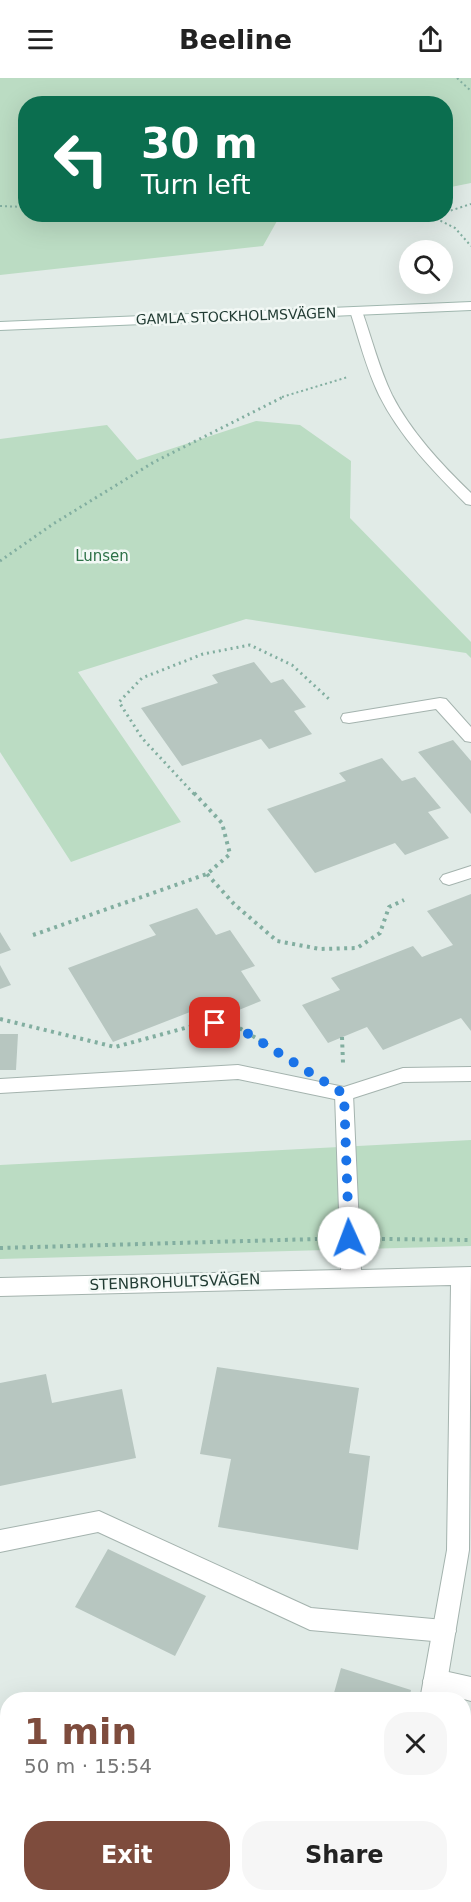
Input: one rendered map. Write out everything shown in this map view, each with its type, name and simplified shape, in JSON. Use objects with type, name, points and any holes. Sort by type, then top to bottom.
[{"type":"street","name":"GAMLA STOCKHOLMSVÄGEN","points":[[0,326],[471,306]]},
{"type":"street","points":[[356,311],[377,372],[392,406],[436,468],[471,501]]},
{"type":"street","points":[[349,718],[440,703],[471,737]]},
{"type":"street","points":[[449,879],[471,872]]},
{"type":"street","points":[[0,1086],[238,1072],[344,1094],[404,1075],[471,1074]]},
{"type":"street","points":[[344,1094],[351,1277]]},
{"type":"street","name":"STENBROHULTSVÄGEN","points":[[0,1287],[466,1275],[465,1551],[444,1631],[434,1690]]},
{"type":"street","points":[[0,1540],[99,1521],[310,1619],[444,1631]]},
{"type":"street","points":[[434,1690],[471,1689]]},
{"type":"path","points":[[457,78],[471,91]]},
{"type":"path","points":[[453,210],[471,204]]},
{"type":"path","points":[[0,206],[18,207]]},
{"type":"path","points":[[443,222],[455,228],[471,246]]},
{"type":"path","points":[[0,561],[53,524],[154,462],[286,394],[377,372]]},
{"type":"path","points":[[33,935],[207,874],[230,854],[222,824],[142,738],[119,702],[142,678],[203,654],[250,645],[292,665],[349,718]]},
{"type":"path","points":[[207,874],[234,904],[277,941],[320,949],[357,948],[380,933],[389,907],[404,900]]},
{"type":"path","points":[[0,1019],[115,1047],[200,1024],[231,1023],[273,1049]]},
{"type":"path","points":[[0,1248],[349,1238],[471,1240]]},
{"type":"green space","points":[[0,78],[471,78],[471,183],[453,187],[453,96],[18,96],[18,222],[276,222],[263,246],[0,275]]},
{"type":"green space","name":"Lunsen","points":[[256,421],[300,425],[351,461],[350,518],[471,642],[471,658],[466,653],[246,619],[78,672],[181,822],[71,862],[0,752],[0,439],[107,425],[137,460]]},
{"type":"green space","points":[[471,1140],[471,1246],[0,1259],[0,1165]]},
{"type":"building","points":[[254,662],[271,683],[283,679],[306,707],[294,711],[312,734],[269,749],[261,739],[182,766],[141,708],[218,683],[212,675]]},
{"type":"building","points":[[453,740],[471,761],[471,814],[418,752]]},
{"type":"building","points":[[382,758],[402,781],[415,777],[441,808],[428,812],[449,838],[405,855],[395,843],[315,873],[267,809],[346,781],[339,773]]},
{"type":"building","points":[[471,894],[471,1031],[461,1018],[383,1050],[367,1027],[328,1043],[302,1005],[340,990],[331,978],[413,946],[422,957],[453,945],[427,911]]},
{"type":"building","points":[[197,908],[216,935],[230,930],[255,966],[241,971],[261,1001],[212,1021],[203,1007],[113,1042],[68,968],[156,935],[149,925]]},
{"type":"building","points":[[0,932],[11,950],[0,954]]},
{"type":"building","points":[[0,965],[11,985],[0,989]]},
{"type":"building","points":[[0,1034],[18,1034],[16,1070],[0,1070]]},
{"type":"building","points":[[217,1367],[359,1388],[349,1453],[370,1456],[358,1550],[218,1527],[231,1459],[200,1454]]},
{"type":"building","points":[[46,1374],[52,1403],[122,1389],[136,1458],[0,1486],[0,1383]]},
{"type":"building","points":[[108,1549],[206,1596],[175,1656],[75,1607]]},
{"type":"building","points":[[341,1668],[411,1690],[411,1692],[334,1692]]},
{"type":"route","points":[[215,1023],[231,1023],[344,1094],[349,1238]]}]
